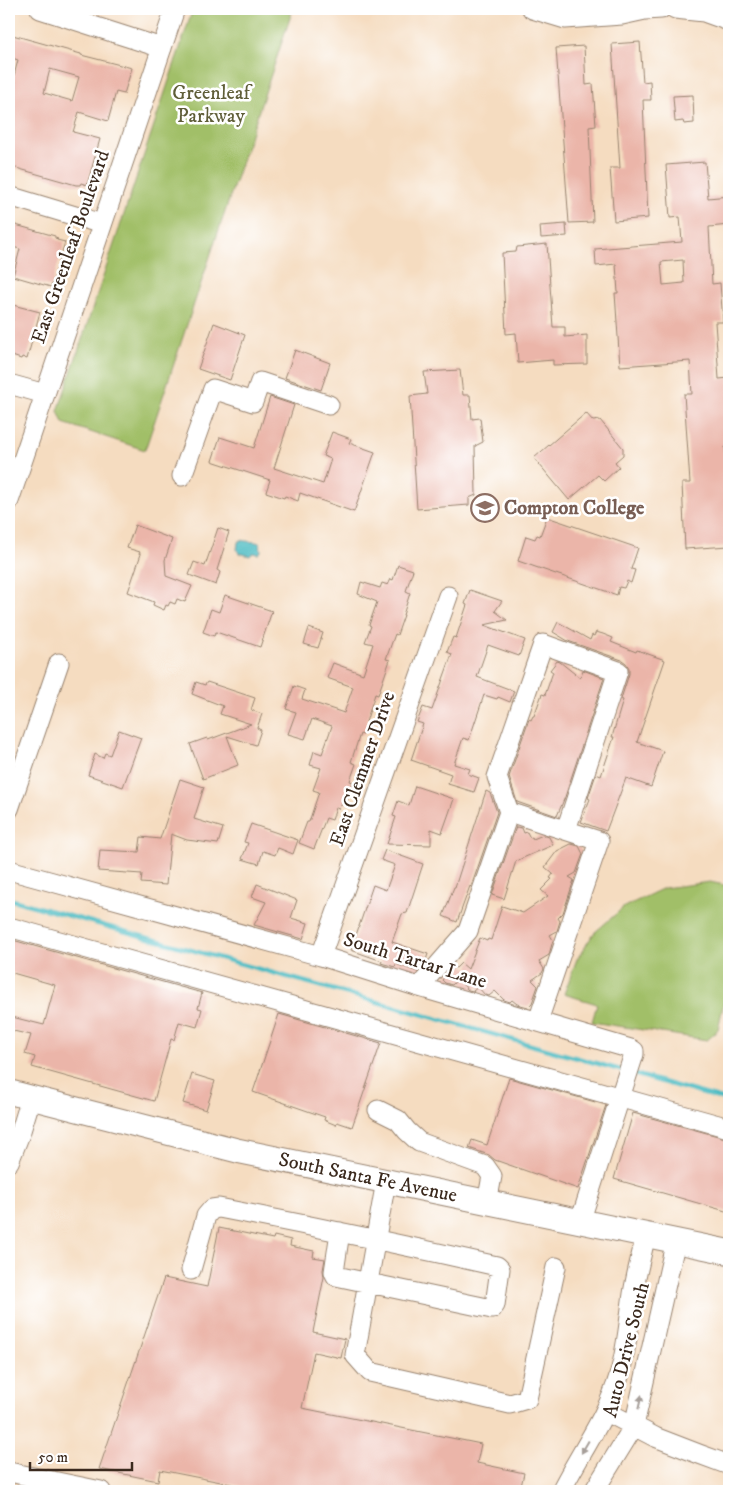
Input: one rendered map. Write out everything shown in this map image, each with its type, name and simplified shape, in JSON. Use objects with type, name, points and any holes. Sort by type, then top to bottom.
[{"type":"main road","name":"South Santa Fe Avenue","points":[[9,1092],[239,1151],[729,1252]]},
{"type":"street","points":[[40,9],[162,48]]},
{"type":"street","name":"East Greenleaf Boulevard","points":[[9,501],[175,9]]},
{"type":"street","points":[[532,9],[565,18],[622,15],[660,9]]},
{"type":"street","points":[[675,9],[704,12],[729,21]]},
{"type":"street","points":[[9,196],[102,224]]},
{"type":"street","points":[[182,476],[213,389],[253,402],[260,382],[329,405]]},
{"type":"street","points":[[9,384],[45,394]]},
{"type":"street","name":"East Clemmer Drive","points":[[321,956],[448,596]]},
{"type":"street","points":[[419,988],[468,931],[509,812],[497,777],[543,644],[618,671],[566,830]]},
{"type":"street","points":[[9,809],[59,663]]},
{"type":"street","points":[[509,812],[599,841],[538,1021]]},
{"type":"street","name":"South Tartar Lane","points":[[9,870],[321,956],[419,988],[631,1049],[634,1051],[634,1054],[580,1222]]},
{"type":"street","points":[[9,927],[622,1093],[729,1128]]},
{"type":"street","points":[[9,1162],[31,1098]]},
{"type":"street","points":[[378,1110],[398,1120],[419,1142],[485,1166],[492,1176],[487,1202]]},
{"type":"street","points":[[386,1181],[355,1355],[370,1372],[510,1404],[527,1399],[556,1267]]},
{"type":"street","points":[[191,1270],[206,1216],[212,1209],[219,1208],[340,1232],[375,1239],[497,1266],[500,1269],[495,1305],[492,1309],[336,1276],[334,1272],[340,1232]]},
{"type":"street","name":"Auto Drive South","points":[[561,1491],[605,1411],[619,1376],[627,1342],[633,1292],[646,1234]]},
{"type":"street","name":"Auto Drive South","points":[[594,1491],[634,1426],[676,1240]]},
{"type":"street","points":[[605,1411],[655,1437],[729,1465]]},
{"type":"street","points":[[9,1472],[101,1491]]},
{"type":"green space","name":"Greenleaf Parkway","points":[[193,9],[293,9],[145,450],[63,423],[58,411]]},
{"type":"green space","points":[[710,882],[729,886],[729,979],[718,1029],[707,1040],[592,1022],[597,1004],[564,994],[577,959],[594,933],[624,907],[664,888]]},
{"type":"water","points":[[241,540],[260,543],[261,551],[259,554],[253,553],[250,556],[239,553],[237,550],[238,542]]},
{"type":"building","points":[[9,34],[132,68],[124,94],[116,92],[108,121],[79,112],[73,132],[100,139],[87,185],[81,183],[76,185],[9,166],[9,95],[18,60],[9,57]],"holes":[[[50,69],[79,77],[72,101],[44,93]]]},
{"type":"building","points":[[640,42],[643,82],[650,81],[651,100],[643,100],[648,218],[614,221],[610,168],[620,168],[612,44]]},
{"type":"building","points":[[584,46],[586,85],[593,84],[596,126],[589,127],[593,222],[569,223],[556,48]]},
{"type":"building","points":[[693,95],[694,123],[684,124],[683,121],[675,122],[673,96]]},
{"type":"building","points":[[705,162],[708,198],[729,196],[729,225],[709,227],[712,284],[720,283],[723,322],[715,322],[719,379],[729,378],[729,447],[725,447],[729,546],[685,549],[682,483],[690,483],[684,394],[692,394],[690,361],[620,366],[615,293],[618,293],[616,264],[596,266],[595,249],[682,242],[680,217],[670,218],[666,165]],"holes":[[[683,260],[684,283],[663,285],[661,262]]]},
{"type":"building","points":[[12,224],[55,236],[57,240],[65,242],[51,287],[13,276],[20,249],[9,246],[9,234]]},
{"type":"building","points":[[566,224],[567,236],[541,238],[540,226]]},
{"type":"building","points":[[547,244],[553,327],[565,327],[565,337],[587,335],[587,364],[553,365],[553,360],[518,363],[516,333],[506,334],[502,253],[516,252],[517,247]]},
{"type":"building","points":[[9,304],[40,312],[27,359],[9,355],[9,334],[13,319],[9,318]]},
{"type":"building","points":[[214,323],[245,335],[230,380],[198,369]]},
{"type":"building","points":[[295,350],[330,363],[321,390],[285,378]]},
{"type":"building","points":[[460,370],[463,395],[470,395],[472,419],[480,418],[483,442],[475,446],[476,495],[469,498],[469,505],[417,509],[410,396],[427,394],[424,372]]},
{"type":"building","points":[[270,397],[294,405],[274,468],[323,484],[331,459],[323,456],[332,432],[351,439],[349,443],[375,452],[354,512],[300,493],[298,501],[266,492],[270,480],[212,461],[220,437],[254,448]]},
{"type":"building","points":[[586,413],[593,421],[600,420],[623,448],[623,455],[615,462],[619,467],[604,481],[598,475],[569,500],[534,458]]},
{"type":"building","points":[[547,517],[638,548],[631,569],[635,570],[631,583],[627,581],[624,588],[619,587],[617,595],[518,561],[526,536],[535,539],[537,535],[540,536]]},
{"type":"building","points":[[135,525],[172,539],[165,560],[166,576],[192,586],[185,602],[177,599],[175,604],[170,602],[168,606],[166,605],[164,610],[153,605],[154,602],[128,592],[141,554],[127,548]]},
{"type":"building","points":[[218,528],[229,532],[217,570],[220,572],[216,585],[189,575],[194,562],[205,566]]},
{"type":"building","points":[[398,565],[413,570],[406,591],[410,593],[404,615],[386,659],[390,660],[378,695],[375,694],[366,722],[368,723],[363,735],[360,734],[351,762],[356,764],[350,781],[353,782],[346,804],[340,805],[339,809],[336,808],[332,820],[326,818],[314,849],[299,843],[307,822],[309,822],[319,792],[313,790],[321,768],[310,765],[314,751],[322,754],[332,726],[312,719],[305,739],[288,734],[296,712],[286,709],[294,686],[305,690],[302,699],[344,713],[353,687],[327,678],[333,663],[363,674],[373,644],[365,642],[377,602],[358,594],[361,582],[380,588],[382,583],[388,585],[391,579],[393,580]]},
{"type":"building","points":[[470,590],[502,601],[495,611],[507,620],[484,625],[525,640],[519,656],[488,645],[477,677],[514,691],[510,702],[498,697],[497,699],[484,695],[469,740],[463,738],[454,764],[470,769],[468,774],[479,778],[474,792],[448,784],[451,774],[411,760],[423,724],[417,722],[423,707],[432,710],[452,654],[447,652],[453,637],[456,638]]},
{"type":"building","points":[[225,595],[272,611],[260,647],[216,632],[214,636],[203,632],[211,609],[219,612]]},
{"type":"building","points":[[558,622],[590,640],[596,632],[613,638],[611,642],[636,652],[637,650],[665,660],[637,742],[663,751],[651,787],[626,778],[606,831],[581,822],[590,799],[588,798],[596,774],[601,776],[614,737],[612,737],[623,700],[621,699],[629,668],[622,660],[568,641],[553,632]]},
{"type":"building","points":[[309,628],[323,633],[318,648],[304,644]]},
{"type":"building","points":[[557,661],[580,678],[583,670],[604,678],[557,816],[517,802],[509,777],[529,719],[531,720],[534,716],[542,694],[545,695],[553,672],[550,670]]},
{"type":"building","points":[[196,682],[205,685],[207,682],[255,698],[251,710],[262,714],[257,728],[261,730],[256,745],[227,736],[238,765],[203,779],[190,744],[207,738],[208,740],[251,724],[220,714],[223,706],[192,694]]},
{"type":"building","points":[[119,730],[141,738],[123,787],[88,775],[95,754],[103,758],[105,753],[110,755]]},
{"type":"building","points":[[180,779],[204,787],[194,819],[223,828],[218,844],[187,840],[171,834],[166,885],[141,883],[142,874],[98,871],[100,850],[139,852],[141,837],[160,839]]},
{"type":"building","points":[[415,786],[454,799],[442,833],[431,829],[431,845],[387,844],[396,817],[393,816],[398,801],[409,805]]},
{"type":"building","points":[[486,791],[490,793],[497,812],[457,922],[443,916],[455,887]]},
{"type":"building","points":[[251,824],[298,840],[293,854],[278,848],[275,855],[263,851],[259,864],[242,859],[248,843],[244,842]]},
{"type":"building","points":[[516,827],[522,828],[524,833],[527,832],[530,838],[532,837],[533,839],[543,835],[549,837],[553,845],[516,861],[504,899],[492,895]]},
{"type":"building","points":[[571,844],[579,846],[583,854],[576,873],[569,877],[574,880],[563,913],[558,918],[560,921],[557,931],[550,935],[553,940],[549,955],[539,961],[544,969],[542,973],[532,980],[538,986],[532,1003],[528,1007],[517,1004],[512,1000],[510,1002],[504,1000],[495,991],[489,996],[485,995],[478,987],[473,991],[468,990],[458,979],[452,985],[445,983],[442,980],[454,967],[456,968],[461,963],[468,969],[480,938],[487,941],[488,939],[491,940],[502,906],[523,913],[548,896],[541,890],[552,879],[550,878],[553,874],[545,867],[557,851]]},
{"type":"building","points":[[385,850],[423,864],[407,913],[402,914],[392,942],[428,954],[425,963],[418,972],[396,964],[395,967],[381,963],[382,961],[351,950],[373,885],[386,890],[395,865],[381,860]]},
{"type":"building","points":[[257,884],[297,900],[291,918],[308,923],[303,939],[254,925],[266,902],[252,897]]},
{"type":"building","points":[[9,939],[202,993],[198,1008],[202,1009],[197,1027],[179,1022],[174,1040],[171,1039],[154,1101],[32,1067],[35,1057],[25,1054],[31,1035],[9,1030],[12,1017],[44,1025],[55,985],[9,972]]},
{"type":"building","points":[[279,1014],[381,1043],[352,1127],[337,1122],[336,1125],[324,1120],[325,1117],[253,1092]]},
{"type":"building","points":[[192,1074],[215,1081],[206,1110],[183,1103]]},
{"type":"building","points":[[509,1078],[606,1105],[578,1189],[495,1160],[489,1155],[469,1148],[472,1140],[487,1145]]},
{"type":"building","points":[[633,1113],[729,1139],[729,1212],[614,1179]]},
{"type":"building","points":[[219,1228],[273,1239],[274,1236],[291,1240],[290,1246],[314,1251],[313,1257],[325,1259],[324,1277],[313,1332],[345,1339],[341,1358],[314,1352],[302,1408],[481,1444],[477,1463],[524,1473],[520,1491],[266,1491],[160,1470],[158,1481],[99,1469],[164,1278],[207,1287]]},
{"type":"waterway","points":[[9,899],[624,1071]]},
{"type":"waterway","points":[[634,1074],[729,1101]]},
{"type":"place","name":"Compton College","points":[[485,508]]}]
